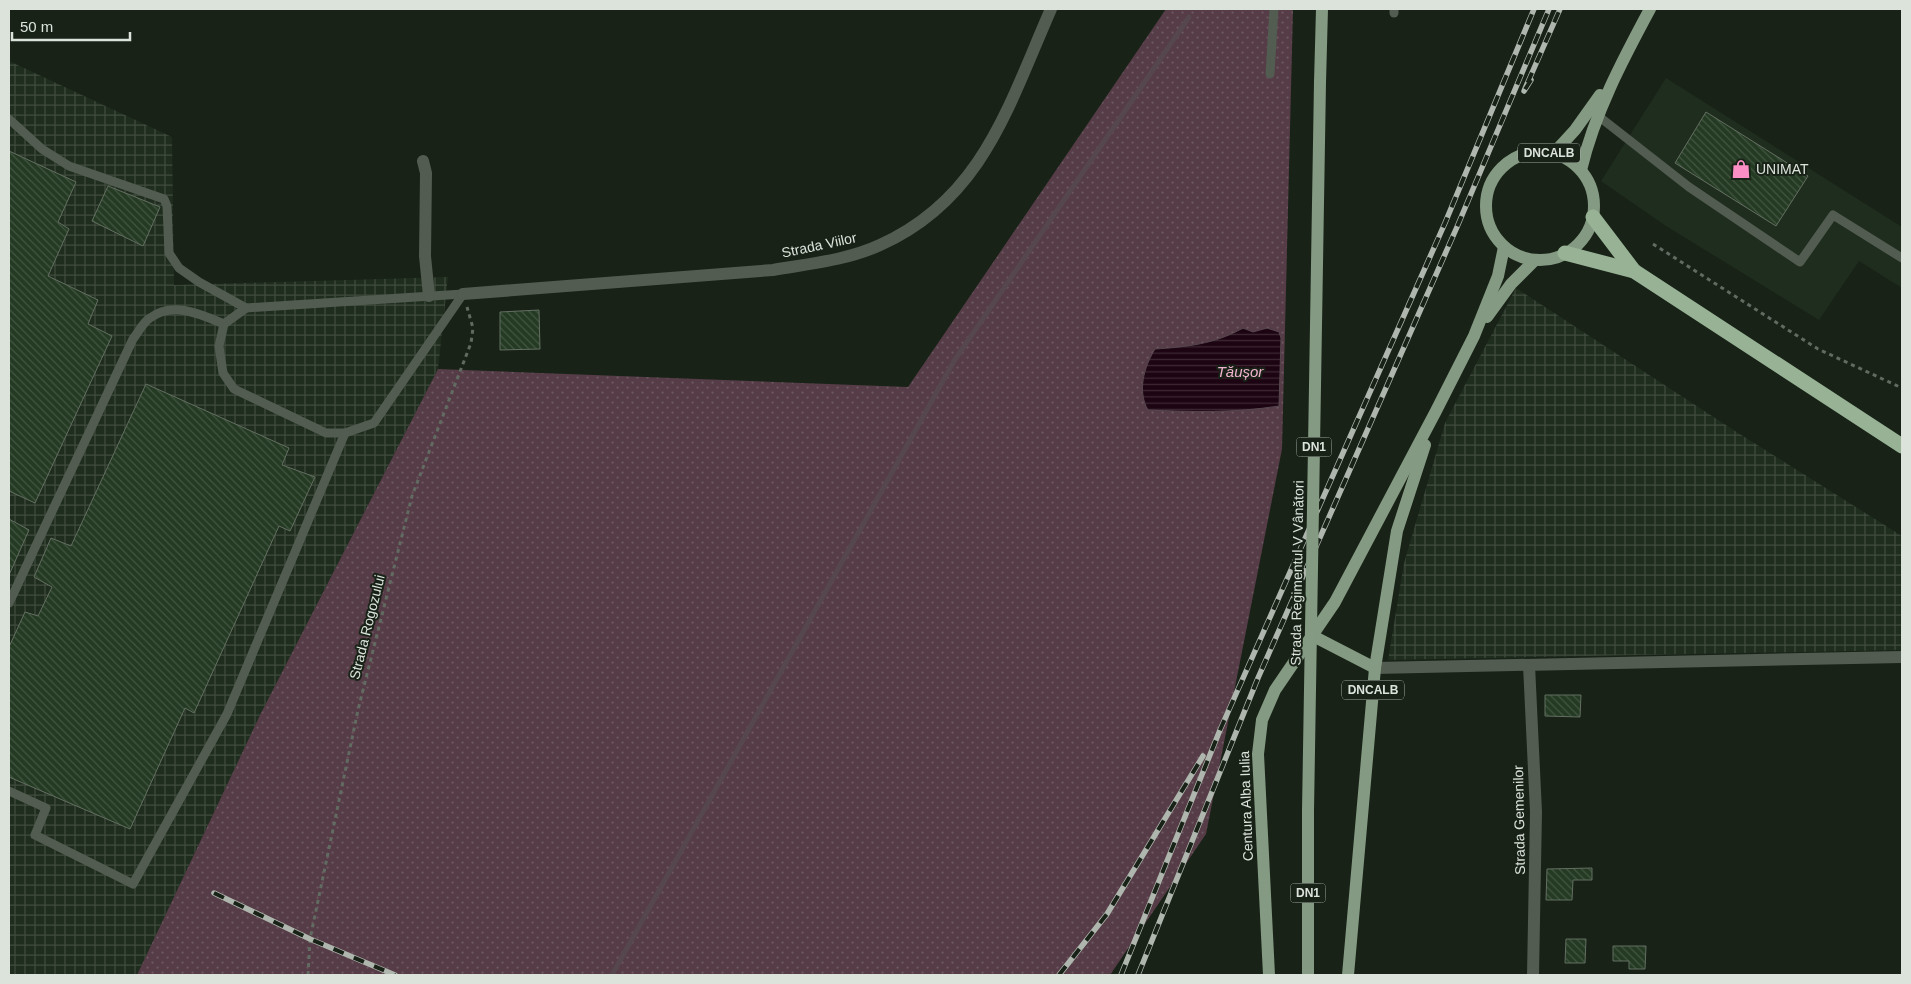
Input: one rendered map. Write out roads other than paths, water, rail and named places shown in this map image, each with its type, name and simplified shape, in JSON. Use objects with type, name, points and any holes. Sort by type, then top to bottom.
[{"type":"highway","points":[[1592,217],[1634,271],[1902,446]]},
{"type":"highway","points":[[1565,254],[1634,271]]},
{"type":"main road","name":"Strada Regimentul V Vânători","points":[[1308,975],[1308,811],[1322,9]]},
{"type":"main road","name":"DNCALB","points":[[1581,170],[1588,139],[1597,115],[1614,77],[1650,9]]},
{"type":"main road","name":"DNCALB","points":[[1553,154],[1575,130],[1614,77]]},
{"type":"main road","name":"DNCALB","points":[[1535,152],[1553,154],[1568,160],[1581,170],[1594,200],[1592,217],[1587,232],[1578,244],[1565,254],[1550,259],[1535,260],[1518,256],[1504,247],[1493,233],[1487,216],[1486,198],[1492,181],[1503,167],[1517,157],[1535,152]]},
{"type":"main road","name":"Centura Alba Iulia","points":[[1269,975],[1258,754],[1262,720],[1275,690],[1314,636],[1335,602],[1436,411],[1474,336],[1498,276],[1504,247]]},
{"type":"main road","name":"Centura Alba Iulia","points":[[1474,336],[1511,284],[1535,260]]},
{"type":"main road","name":"Centura Alba Iulia","points":[[1348,975],[1375,668],[1396,531],[1436,411]]},
{"type":"main road","points":[[1314,636],[1375,668]]},
{"type":"street","name":"Strada Viilor","points":[[463,294],[773,270],[823,262],[879,246],[918,226],[946,203],[971,173],[993,140],[1051,9]]},
{"type":"street","points":[[423,161],[426,173],[425,256],[429,296]]},
{"type":"street","points":[[1375,668],[1902,657]]},
{"type":"street","name":"Strada Gemenilor","points":[[1529,664],[1536,812],[1534,975]]},
{"type":"lane","points":[[1270,74],[1274,9]]},
{"type":"lane","points":[[1597,115],[1689,187],[1800,262],[1833,215],[1902,258]]},
{"type":"lane","points":[[9,119],[42,149],[69,166],[164,199],[167,206],[169,253],[179,268],[199,282],[246,308]]},
{"type":"lane","points":[[463,294],[374,423],[345,433],[326,433],[234,389],[223,373],[220,346],[224,324],[246,308],[463,294]]},
{"type":"lane","points":[[9,603],[133,339],[148,318],[165,310],[180,310],[194,312],[224,324]]},
{"type":"lane","points":[[9,790],[46,808],[35,835],[133,884],[228,714],[345,433]]},
{"type":"water","name":"Tăușor","points":[[1243,328],[1253,332],[1267,328],[1279,332],[1281,338],[1279,406],[1214,411],[1148,410],[1142,387],[1145,371],[1155,349],[1200,344],[1222,338]]},
{"type":"waterway","points":[[612,975],[954,361],[1189,17]]},
{"type":"railway","points":[[1121,975],[1220,730],[1445,223],[1534,9]]},
{"type":"railway","points":[[1138,975],[1258,678],[1457,227],[1549,9]]},
{"type":"railway","points":[[1531,80],[1524,91],[1560,9]]},
{"type":"railway","points":[[1059,975],[1107,914],[1203,756]]},
{"type":"railway","points":[[214,893],[310,939],[395,975]]},
{"type":"place","name":"UNIMAT","points":[[1741,169]]}]
